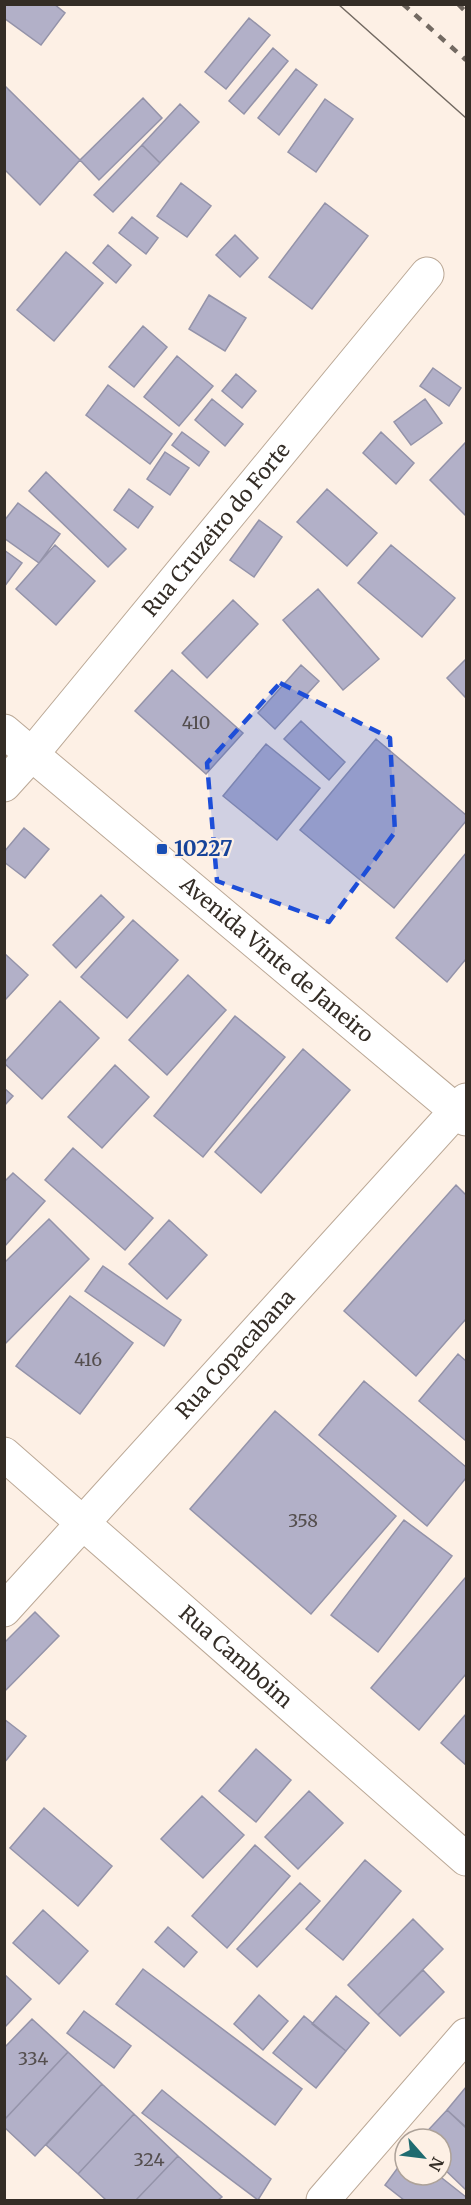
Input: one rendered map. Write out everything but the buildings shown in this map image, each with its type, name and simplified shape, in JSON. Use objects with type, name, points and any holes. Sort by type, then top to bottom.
[{"type":"street","name":"Rua Cruzeiro do Forte","points":[[4,784],[32,754],[428,274]]},
{"type":"street","name":"Avenida Vinte de Janeiro","points":[[4,731],[463,1110]]},
{"type":"street","name":"Rua Copacabana","points":[[4,1610],[82,1522],[463,1110]]},
{"type":"street","name":"Rua Camboim","points":[[4,1454],[466,1859]]},
{"type":"street","points":[[323,2200],[466,2035]]},
{"type":"highlighted area","points":[[280,683],[390,738],[395,832],[329,922],[217,881],[207,763]]},
{"type":"tram line","points":[[338,4],[466,118]]},
{"type":"railway","points":[[403,4],[466,60]]},
{"type":"railway","points":[[458,4],[466,12]]},
{"type":"place","name":"10227","points":[[162,849]]}]
